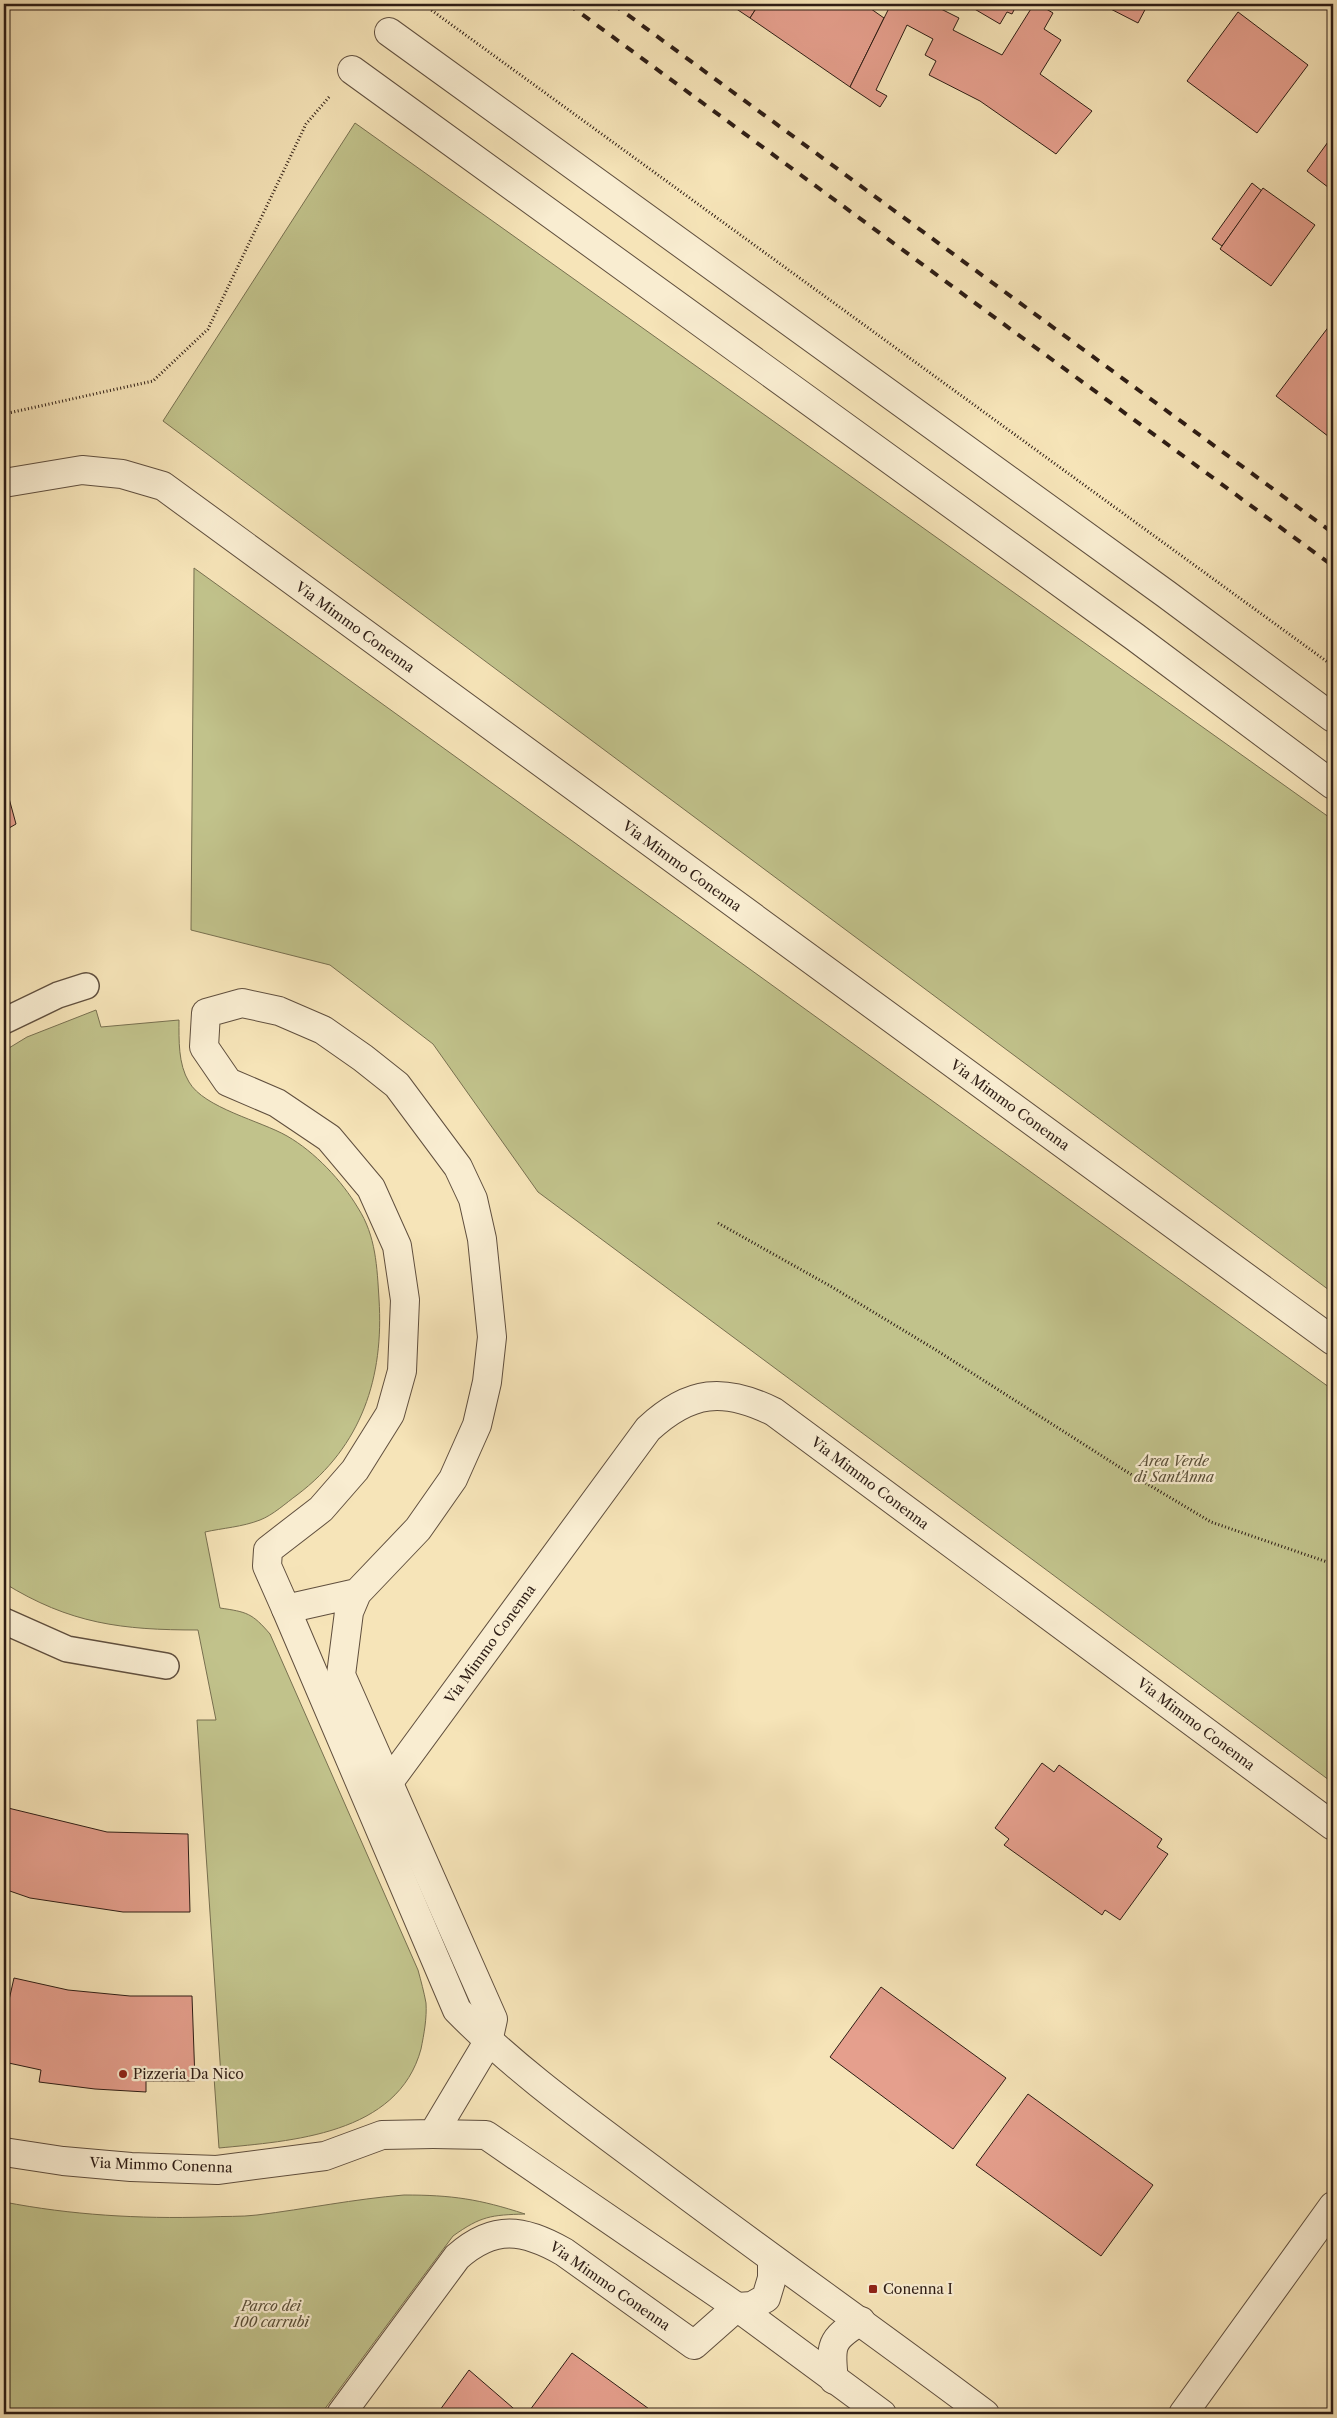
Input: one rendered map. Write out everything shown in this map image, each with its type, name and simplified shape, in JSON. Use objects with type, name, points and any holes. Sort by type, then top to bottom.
[{"type":"street","points":[[389,32],[1166,594],[1333,718]]},
{"type":"street","points":[[352,70],[1127,631],[1333,785]]},
{"type":"street","name":"Via Mimmo Conenna","points":[[4,482],[82,470],[122,474],[162,486],[1333,1341]]},
{"type":"street","points":[[433,2134],[488,2042],[493,2019],[341,1675],[349,1612],[357,1593],[418,1529],[452,1479],[477,1425],[487,1382],[492,1337],[482,1239],[473,1199],[458,1167],[397,1085],[323,1030],[279,1011],[242,1003],[206,1013],[204,1046],[228,1082],[277,1103],[330,1138],[371,1188],[397,1246],[405,1300],[402,1371],[390,1414],[355,1470],[321,1509],[268,1550],[267,1566],[457,2010],[488,2042],[530,2078],[772,2259],[861,2321],[986,2414]]},
{"type":"street","name":"Via Mimmo Conenna","points":[[389,1782],[648,1429],[663,1415],[683,1404],[705,1397],[729,1395],[753,1402],[774,1412],[1333,1826]]},
{"type":"street","points":[[286,1609],[357,1593]]},
{"type":"street","name":"Via Mimmo Conenna","points":[[4,2152],[63,2161],[132,2167],[217,2170],[325,2156],[382,2134],[486,2135],[737,2307],[882,2414]]},
{"type":"street","points":[[1183,2414],[1333,2206]]},
{"type":"street","name":"Via Mimmo Conenna","points":[[341,2414],[457,2257],[473,2243],[492,2236],[509,2232],[526,2234],[546,2241],[694,2345],[737,2307],[752,2306],[766,2298],[772,2278],[772,2259]]},
{"type":"street","points":[[834,2380],[832,2360],[834,2342],[842,2332],[861,2321]]},
{"type":"lane","points":[[4,1021],[58,995],[86,986]]},
{"type":"lane","points":[[4,1621],[67,1649],[166,1666]]},
{"type":"path","points":[[423,4],[1333,666]]},
{"type":"path","points":[[4,414],[153,381],[208,328],[306,124],[352,70]]},
{"type":"path","points":[[718,1223],[832,1287],[936,1350],[1124,1470],[1211,1522],[1333,1564]]},
{"type":"green space","points":[[355,123],[1333,820],[1333,1293],[163,421]]},
{"type":"green space","name":"Area Verde di Sant'Anna","points":[[194,568],[1333,1390],[1333,1783],[538,1192],[433,1044],[330,965],[191,930]]},
{"type":"green space","points":[[96,1010],[101,1027],[179,1020],[180,1052],[183,1068],[185,1075],[196,1091],[220,1107],[287,1136],[318,1159],[336,1178],[358,1208],[369,1230],[374,1252],[380,1328],[377,1356],[364,1408],[353,1432],[338,1455],[319,1476],[275,1512],[265,1518],[239,1526],[205,1532],[220,1608],[243,1612],[258,1622],[270,1634],[418,1970],[426,2003],[426,2020],[421,2049],[409,2078],[390,2100],[366,2116],[338,2128],[278,2142],[219,2148],[214,2077],[221,2076],[197,1720],[216,1720],[198,1630],[145,1628],[97,1622],[51,1608],[4,1583],[4,1051],[27,1037]]},
{"type":"green space","name":"Parco dei 100 carrubi","points":[[404,2195],[465,2199],[525,2214],[487,2218],[471,2224],[453,2236],[321,2414],[4,2414],[4,2202],[54,2210],[131,2217],[251,2216]]},
{"type":"building","points":[[729,4],[759,4],[750,18]]},
{"type":"building","points":[[759,4],[864,4],[884,18],[850,87],[750,18]]},
{"type":"building","points":[[891,4],[931,4],[959,18],[953,30],[1002,55],[1034,4],[1038,4],[1053,13],[1044,29],[1061,40],[1040,74],[1092,111],[1056,154],[980,101],[929,75],[936,61],[925,55],[933,39],[907,25],[876,90],[887,96],[880,107],[850,87]]},
{"type":"building","points":[[966,4],[1017,4],[1012,14],[1007,12],[1000,24]]},
{"type":"building","points":[[1101,4],[1148,4],[1138,23]]},
{"type":"building","points":[[1238,12],[1308,65],[1257,133],[1187,81]]},
{"type":"building","points":[[1333,135],[1333,191],[1307,171]]},
{"type":"building","points":[[1252,183],[1262,191],[1222,246],[1212,239]]},
{"type":"building","points":[[1263,188],[1315,225],[1271,286],[1220,249]]},
{"type":"building","points":[[1333,321],[1333,440],[1276,396]]},
{"type":"building","points":[[4,780],[16,824],[4,831]]},
{"type":"building","points":[[1042,1763],[1054,1772],[1059,1765],[1162,1839],[1157,1847],[1168,1854],[1120,1920],[1105,1910],[1102,1915],[1004,1845],[1009,1839],[995,1828]]},
{"type":"building","points":[[4,1807],[107,1832],[188,1834],[190,1912],[123,1912],[30,1898],[4,1889]]},
{"type":"building","points":[[14,1978],[68,1990],[130,1996],[192,1996],[195,2081],[146,2081],[146,2092],[95,2089],[39,2082],[41,2070],[4,2062],[4,2022]]},
{"type":"building","points":[[881,1987],[1006,2078],[953,2149],[830,2057]]},
{"type":"building","points":[[1028,2094],[1153,2185],[1101,2256],[976,2165]]},
{"type":"building","points":[[572,2353],[656,2414],[527,2414]]},
{"type":"building","points":[[469,2370],[520,2414],[437,2414]]},
{"type":"railway","points":[[568,4],[1333,566]]},
{"type":"railway","points":[[613,4],[1333,533]]},
{"type":"place","name":"Pizzeria Da Nico","points":[[123,2074]]},
{"type":"place","name":"Conenna I","points":[[873,2289]]}]
